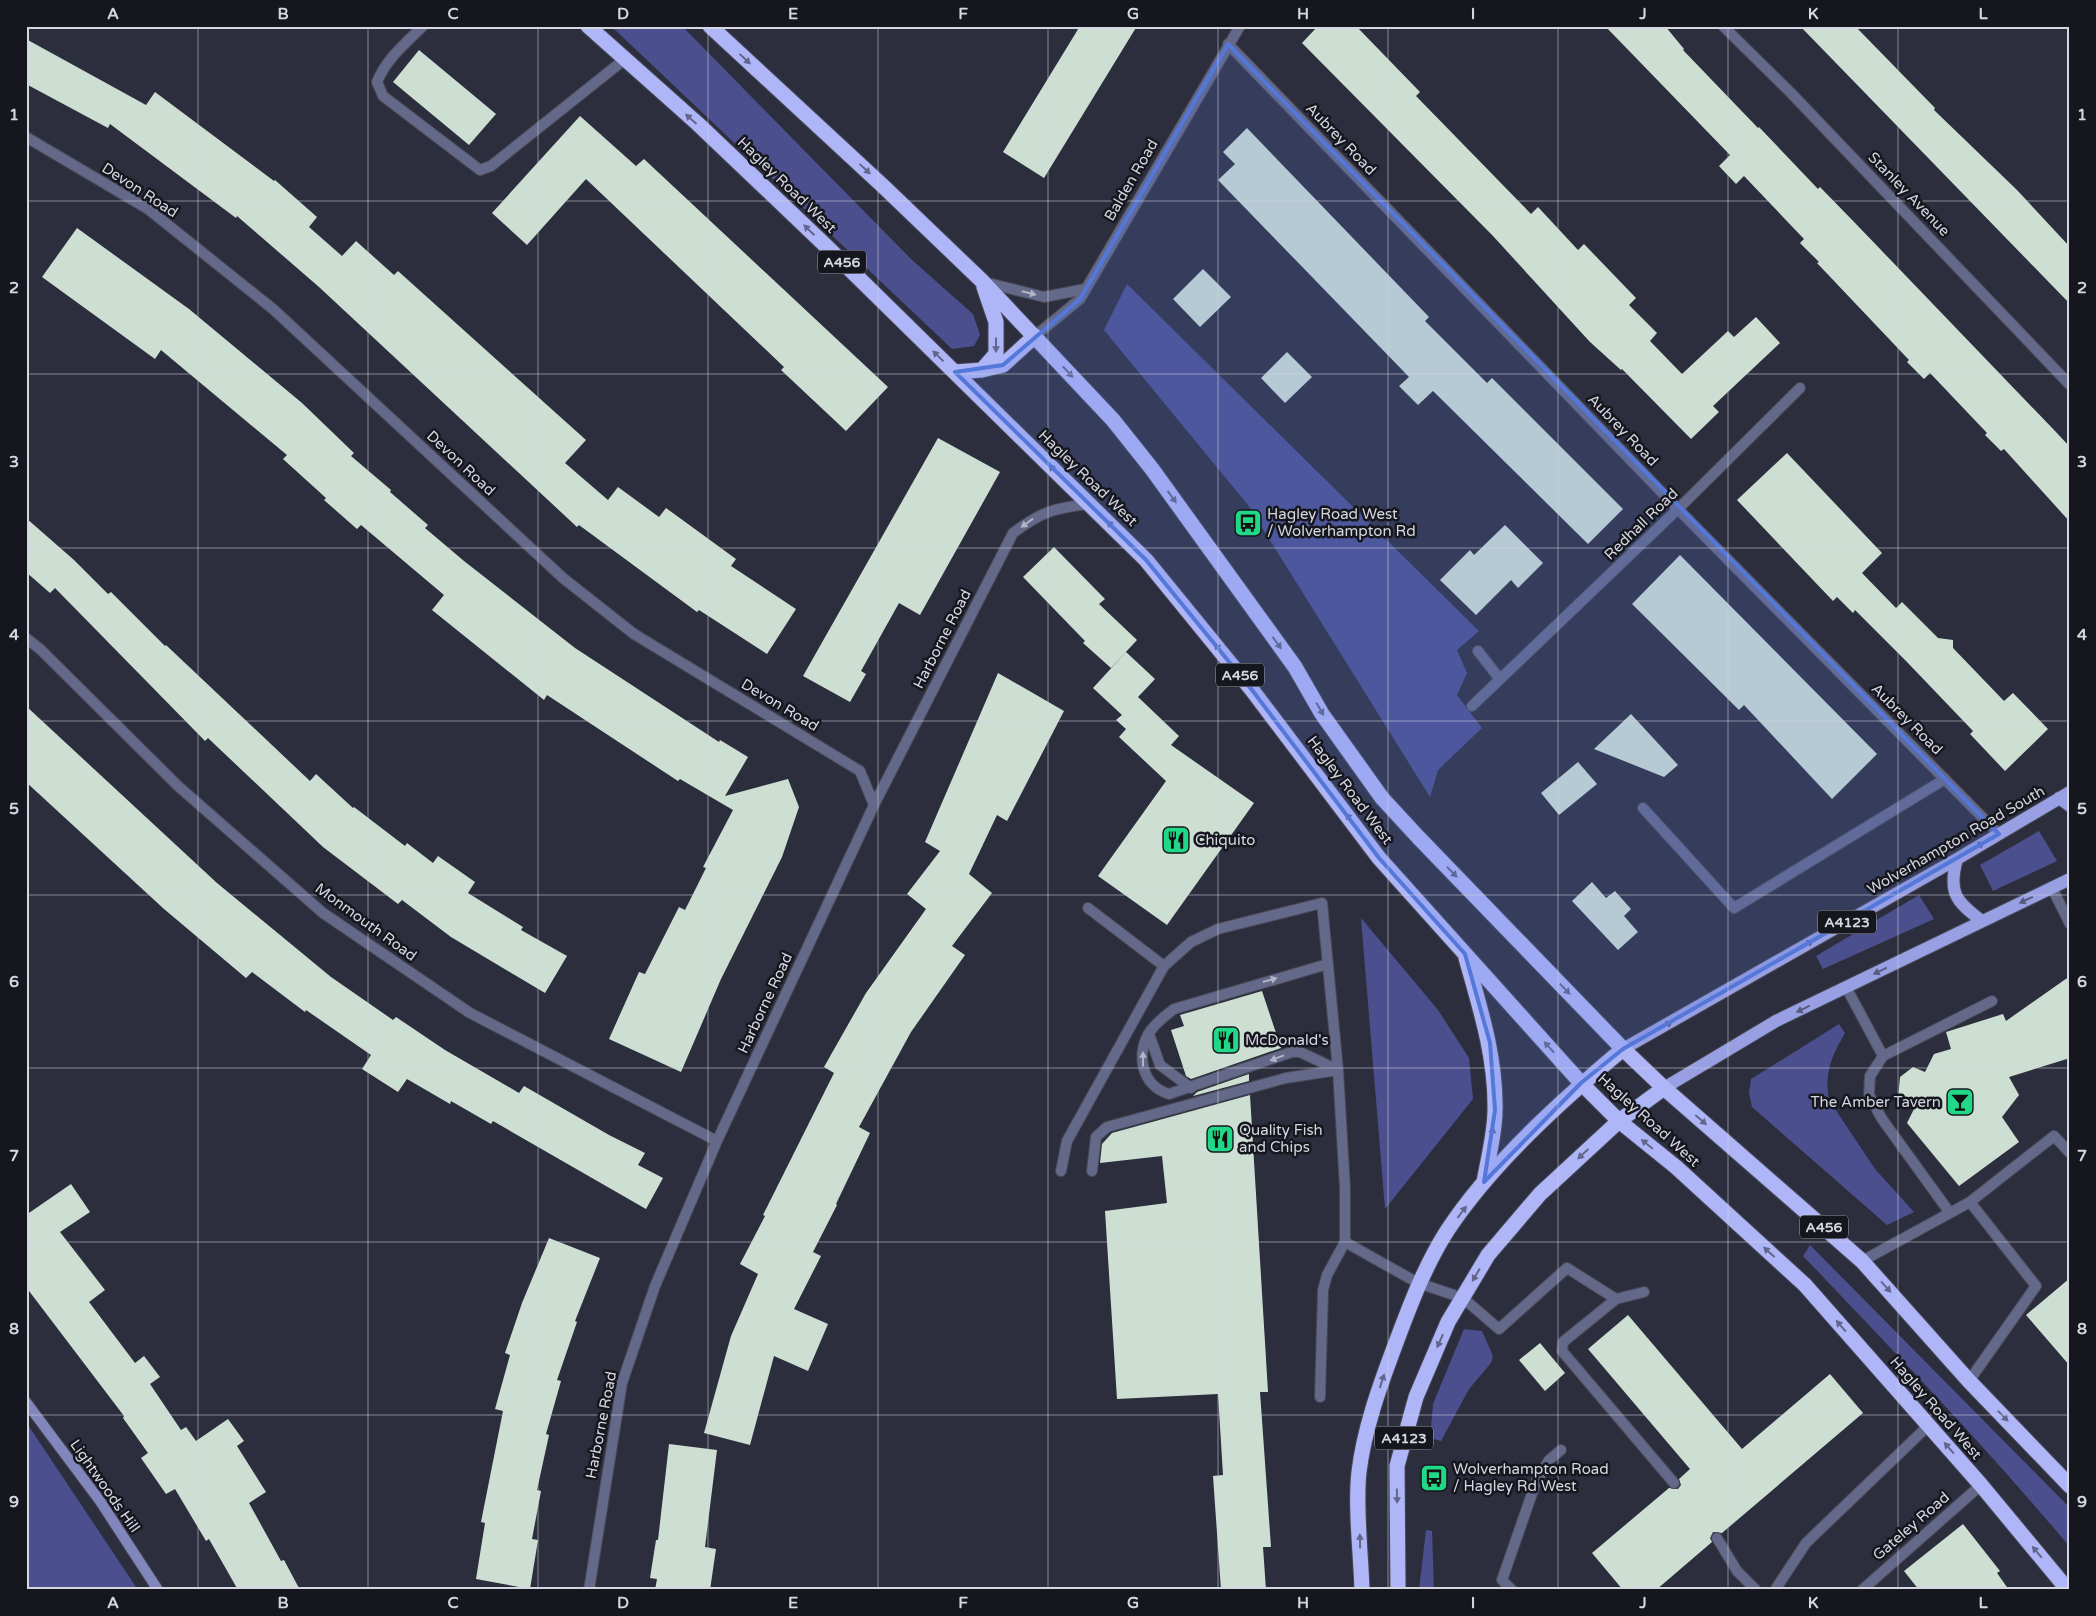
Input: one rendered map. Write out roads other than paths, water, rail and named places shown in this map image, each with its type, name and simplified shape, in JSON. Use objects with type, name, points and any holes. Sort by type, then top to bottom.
[{"type":"highway","name":"Hagley Road West","points":[[588,26],[726,151],[1146,560],[1252,690],[1379,858],[1581,1084],[1619,1120],[1676,1167],[1805,1285],[1981,1485],[2068,1590]]},
{"type":"highway","name":"Hagley Road West","points":[[710,26],[884,187],[982,281],[1113,420],[1152,469],[1295,668],[1322,714],[1382,798],[1623,1049],[1664,1088],[1862,1261],[1969,1381],[2067,1480]]},
{"type":"highway","points":[[982,281],[996,322],[996,354],[982,370]]},
{"type":"highway","points":[[955,372],[982,370],[1003,365],[1035,336]]},
{"type":"highway","points":[[1465,954],[1490,1043],[1495,1110],[1484,1182]]},
{"type":"highway","points":[[1581,1084],[1623,1049]]},
{"type":"highway","name":"A4123","points":[[1362,1590],[1359,1473],[1368,1428],[1382,1378],[1418,1283],[1447,1231],[1484,1182],[1581,1084]]},
{"type":"highway","points":[[1619,1120],[1664,1088]]},
{"type":"highway","name":"A4123","points":[[1398,1590],[1397,1466],[1416,1396],[1448,1322],[1488,1255],[1540,1194],[1619,1120]]},
{"type":"main road","name":"Wolverhampton Road South","points":[[1623,1049],[1957,859],[2064,795]]},
{"type":"main road","points":[[2064,795],[2070,806]]},
{"type":"main road","points":[[1957,859],[1951,881],[1961,906],[1982,921]]},
{"type":"main road","points":[[1664,1088],[1762,1029],[2070,879]]},
{"type":"street","points":[[423,26],[392,58],[381,73],[378,82],[383,96],[480,170],[491,166],[625,59]]},
{"type":"street","name":"Balden Road","points":[[1035,336],[1080,299],[1240,26]]},
{"type":"street","name":"Stanley Avenue","points":[[1723,26],[1797,99],[2070,386]]},
{"type":"street","name":"Aubrey Road","points":[[1228,44],[1678,509],[1999,834]]},
{"type":"street","name":"Devon Road","points":[[26,137],[148,209],[273,309],[564,578],[634,634],[860,771],[874,805]]},
{"type":"street","points":[[982,281],[1044,297],[1086,289]]},
{"type":"street","name":"Redhall Road","points":[[1472,706],[1678,509],[1800,388]]},
{"type":"street","name":"Harborne Road","points":[[589,1590],[622,1383],[654,1286],[717,1141],[874,805],[1013,533],[1037,515],[1062,507],[1089,504]]},
{"type":"street","name":"Monmouth Road","points":[[26,638],[40,649],[178,786],[323,913],[470,1013],[717,1141]]},
{"type":"street","points":[[1478,651],[1500,678]]},
{"type":"street","points":[[1643,808],[1734,908],[1945,779]]},
{"type":"street","points":[[2052,888],[2070,924]]},
{"type":"street","points":[[1061,1171],[1067,1140],[1164,966],[1191,942],[1218,929],[1322,903],[1338,1070],[1345,1188],[1345,1242],[1327,1275],[1323,1290],[1320,1397]]},
{"type":"street","points":[[1088,908],[1164,966]]},
{"type":"street","points":[[1328,964],[1174,1008],[1158,1022],[1149,1034],[1142,1060],[1147,1080],[1162,1092],[1169,1094],[1292,1052],[1300,1052],[1338,1070]]},
{"type":"street","points":[[1846,987],[1883,1056]]},
{"type":"street","points":[[1950,1213],[1882,1119],[1870,1095],[1870,1076],[1883,1056],[1992,1001]]},
{"type":"street","points":[[1149,1034],[1160,1065],[1191,1088]]},
{"type":"street","points":[[1092,1171],[1096,1137],[1107,1127],[1286,1078],[1338,1070]]},
{"type":"street","points":[[1862,1261],[1970,1202],[2054,1136],[2070,1153]]},
{"type":"street","points":[[1969,1381],[2036,1286],[1970,1202]]},
{"type":"street","points":[[1345,1242],[1418,1283],[1463,1298],[1499,1329],[1567,1268],[1616,1299]]},
{"type":"street","points":[[1644,1292],[1616,1299],[1563,1342],[1562,1351],[1674,1483]]},
{"type":"street","name":"Lightwoods Hill","points":[[26,1402],[100,1501],[158,1590]]},
{"type":"street","points":[[1775,1590],[1806,1544],[1929,1426]]},
{"type":"street","points":[[1512,1590],[1502,1580],[1536,1482],[1549,1460],[1561,1450]]},
{"type":"street","name":"Gateley Road","points":[[1862,1590],[1981,1485]]},
{"type":"street","points":[[1717,1538],[1737,1572],[1756,1590]]},
{"type":"place","name":"Hagley Road West / Wolverhampton Rd","points":[[1248,523]]},
{"type":"place","name":"Chiquito","points":[[1176,840]]},
{"type":"place","name":"McDonald's","points":[[1226,1040]]},
{"type":"place","name":"The Amber Tavern","points":[[1960,1102]]},
{"type":"place","name":"Quality Fish and Chips","points":[[1220,1139]]},
{"type":"place","name":"Wolverhampton Road / Hagley Rd West","points":[[1434,1478]]}]
